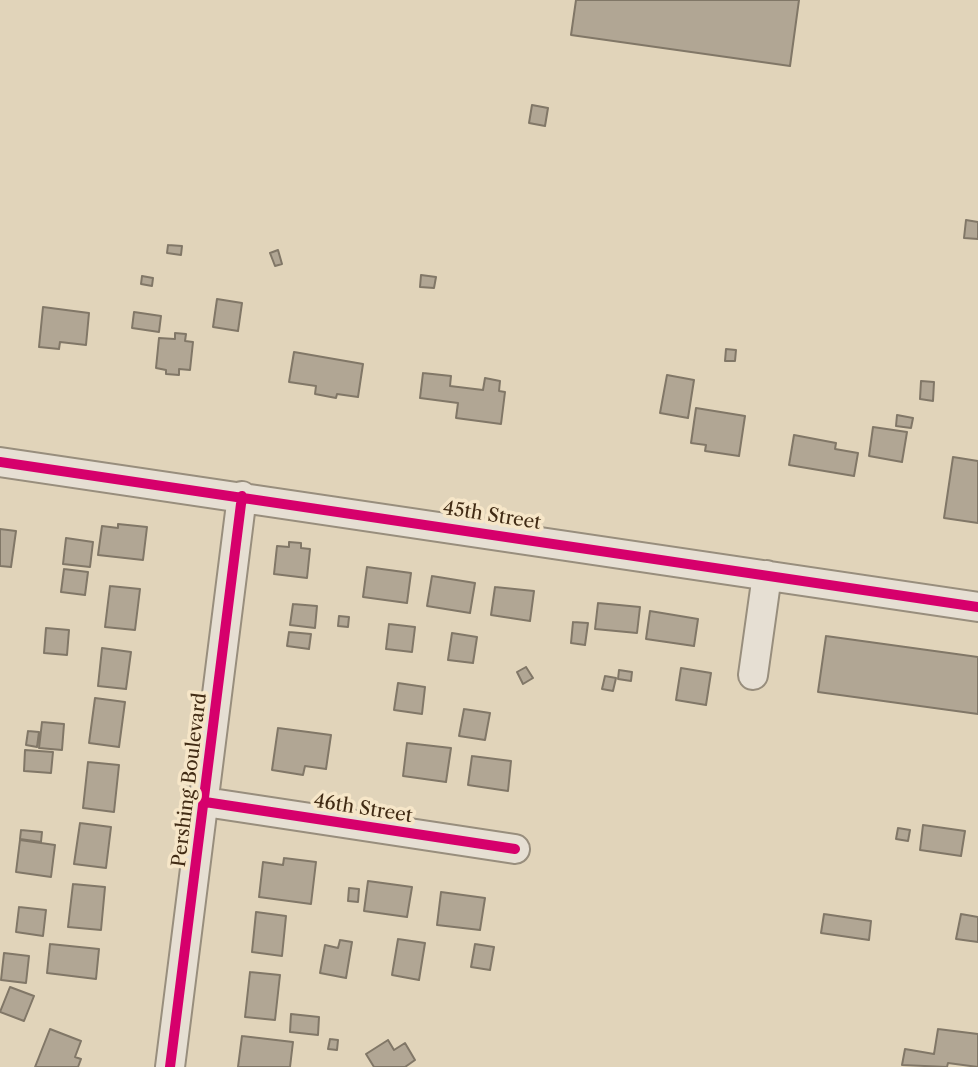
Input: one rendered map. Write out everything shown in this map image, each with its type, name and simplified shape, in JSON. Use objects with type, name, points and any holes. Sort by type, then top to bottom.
[{"type":"street","name":"45th Street","points":[[0,462],[978,607]]},
{"type":"street","name":"Pershing Boulevard","points":[[170,1067],[242,496]]},
{"type":"street","points":[[753,676],[767,575]]},
{"type":"street","name":"46th Street","points":[[205,802],[515,849]]},
{"type":"building","points":[[576,0],[799,0],[790,66],[571,35]]},
{"type":"building","points":[[532,105],[548,108],[545,126],[529,123]]},
{"type":"building","points":[[966,220],[978,222],[978,239],[964,238]]},
{"type":"building","points":[[168,245],[182,246],[181,255],[167,253]]},
{"type":"building","points":[[278,250],[282,264],[275,266],[270,253]]},
{"type":"building","points":[[421,275],[436,277],[434,288],[420,287]]},
{"type":"building","points":[[142,276],[153,278],[152,286],[141,284]]},
{"type":"building","points":[[217,299],[242,303],[238,331],[213,327]]},
{"type":"building","points":[[43,307],[89,313],[86,345],[60,342],[59,349],[39,347]]},
{"type":"building","points":[[134,312],[161,316],[159,332],[132,328]]},
{"type":"building","points":[[175,333],[186,334],[185,341],[193,342],[190,370],[179,369],[179,375],[166,374],[166,370],[156,368],[159,338],[175,339]]},
{"type":"building","points":[[726,349],[736,350],[735,361],[725,361]]},
{"type":"building","points":[[294,352],[363,364],[358,397],[337,394],[336,398],[315,394],[316,386],[289,382]]},
{"type":"building","points":[[423,373],[451,376],[450,386],[483,390],[485,378],[500,381],[499,391],[505,392],[501,424],[456,418],[458,403],[420,398]]},
{"type":"building","points":[[667,375],[694,380],[688,418],[660,413]]},
{"type":"building","points":[[921,381],[934,382],[933,401],[920,399]]},
{"type":"building","points":[[696,408],[745,416],[739,456],[705,451],[706,445],[691,443]]},
{"type":"building","points":[[897,415],[913,418],[911,428],[896,426]]},
{"type":"building","points":[[873,427],[907,432],[902,462],[869,456]]},
{"type":"building","points":[[794,435],[836,443],[835,449],[858,453],[854,476],[789,465]]},
{"type":"building","points":[[953,457],[978,461],[978,523],[944,518]]},
{"type":"building","points":[[118,524],[147,527],[143,560],[98,555],[102,526],[118,528]]},
{"type":"building","points":[[0,529],[16,531],[11,567],[0,566]]},
{"type":"building","points":[[66,538],[93,542],[90,567],[63,564]]},
{"type":"building","points":[[289,542],[301,543],[301,548],[310,549],[307,578],[274,574],[277,546],[289,547]]},
{"type":"building","points":[[367,567],[411,573],[407,603],[363,597]]},
{"type":"building","points":[[64,569],[88,572],[85,595],[61,592]]},
{"type":"building","points":[[432,576],[475,583],[470,613],[427,606]]},
{"type":"building","points":[[110,586],[140,589],[135,630],[105,627]]},
{"type":"building","points":[[495,587],[534,591],[530,621],[491,615]]},
{"type":"building","points":[[598,603],[640,607],[637,633],[595,629]]},
{"type":"building","points":[[293,604],[317,606],[315,628],[290,625]]},
{"type":"building","points":[[650,611],[698,619],[694,646],[646,639]]},
{"type":"building","points":[[339,616],[349,617],[348,627],[338,626]]},
{"type":"building","points":[[573,622],[588,623],[585,645],[571,643]]},
{"type":"building","points":[[389,624],[415,627],[412,652],[386,649]]},
{"type":"building","points":[[46,628],[69,630],[67,655],[44,653]]},
{"type":"building","points":[[289,632],[311,634],[309,649],[287,646]]},
{"type":"building","points":[[452,633],[477,637],[473,663],[448,660]]},
{"type":"building","points":[[826,636],[978,657],[978,714],[818,692]]},
{"type":"building","points":[[102,648],[131,652],[126,689],[98,686]]},
{"type":"building","points":[[526,667],[533,678],[523,684],[517,672]]},
{"type":"building","points":[[681,668],[711,673],[706,705],[676,700]]},
{"type":"building","points":[[619,670],[632,672],[631,681],[618,679]]},
{"type":"building","points":[[605,676],[616,678],[613,691],[602,689]]},
{"type":"building","points":[[398,683],[425,687],[422,714],[394,710]]},
{"type":"building","points":[[95,698],[125,702],[119,747],[89,743]]},
{"type":"building","points":[[464,709],[490,713],[485,740],[459,736]]},
{"type":"building","points":[[42,722],[64,724],[62,750],[39,748]]},
{"type":"building","points":[[278,728],[331,735],[326,769],[305,766],[303,775],[272,770]]},
{"type":"building","points":[[28,731],[39,732],[37,747],[26,745]]},
{"type":"building","points":[[407,743],[451,748],[446,782],[403,776]]},
{"type":"building","points":[[25,750],[53,752],[51,773],[24,771]]},
{"type":"building","points":[[472,756],[511,761],[508,791],[468,785]]},
{"type":"building","points":[[88,762],[119,765],[114,812],[83,808]]},
{"type":"building","points":[[80,823],[111,827],[106,868],[74,864]]},
{"type":"building","points":[[923,825],[965,831],[961,856],[920,850]]},
{"type":"building","points":[[898,828],[910,830],[908,841],[896,839]]},
{"type":"building","points":[[21,830],[42,832],[41,842],[20,839]]},
{"type":"building","points":[[20,840],[55,845],[51,877],[16,872]]},
{"type":"building","points":[[284,858],[316,862],[311,904],[259,897],[263,862],[283,865]]},
{"type":"building","points":[[368,881],[412,887],[407,917],[364,911]]},
{"type":"building","points":[[73,884],[105,887],[101,930],[68,927]]},
{"type":"building","points":[[349,888],[359,889],[358,902],[348,901]]},
{"type":"building","points":[[441,892],[485,898],[480,930],[437,925]]},
{"type":"building","points":[[19,907],[46,910],[43,936],[16,932]]},
{"type":"building","points":[[256,912],[286,916],[282,956],[252,952]]},
{"type":"building","points":[[824,914],[871,921],[869,940],[821,933]]},
{"type":"building","points":[[961,914],[978,917],[978,942],[956,939]]},
{"type":"building","points":[[398,939],[425,943],[419,980],[392,975]]},
{"type":"building","points":[[340,940],[352,942],[346,978],[320,973],[325,945],[338,948]]},
{"type":"building","points":[[50,944],[99,949],[96,979],[47,973]]},
{"type":"building","points":[[475,944],[494,947],[490,970],[471,967]]},
{"type":"building","points":[[4,953],[29,956],[26,983],[1,980]]},
{"type":"building","points":[[250,972],[280,975],[275,1020],[245,1017]]},
{"type":"building","points":[[10,987],[34,996],[24,1021],[0,1012]]},
{"type":"building","points":[[291,1014],[319,1017],[318,1035],[290,1032]]},
{"type":"building","points":[[50,1029],[81,1041],[75,1057],[81,1059],[78,1067],[35,1067]]},
{"type":"building","points":[[938,1029],[978,1034],[978,1067],[948,1063],[947,1067],[902,1065],[905,1049],[934,1054]]},
{"type":"building","points":[[242,1036],[293,1042],[290,1067],[238,1067]]},
{"type":"building","points":[[330,1039],[338,1040],[337,1050],[328,1049]]},
{"type":"building","points":[[388,1040],[394,1050],[405,1043],[415,1060],[405,1067],[374,1067],[366,1054]]},
{"type":"cycle path","points":[[0,462],[978,607]]},
{"type":"cycle path","points":[[170,1067],[242,496]]},
{"type":"cycle path","points":[[205,802],[515,849]]}]
